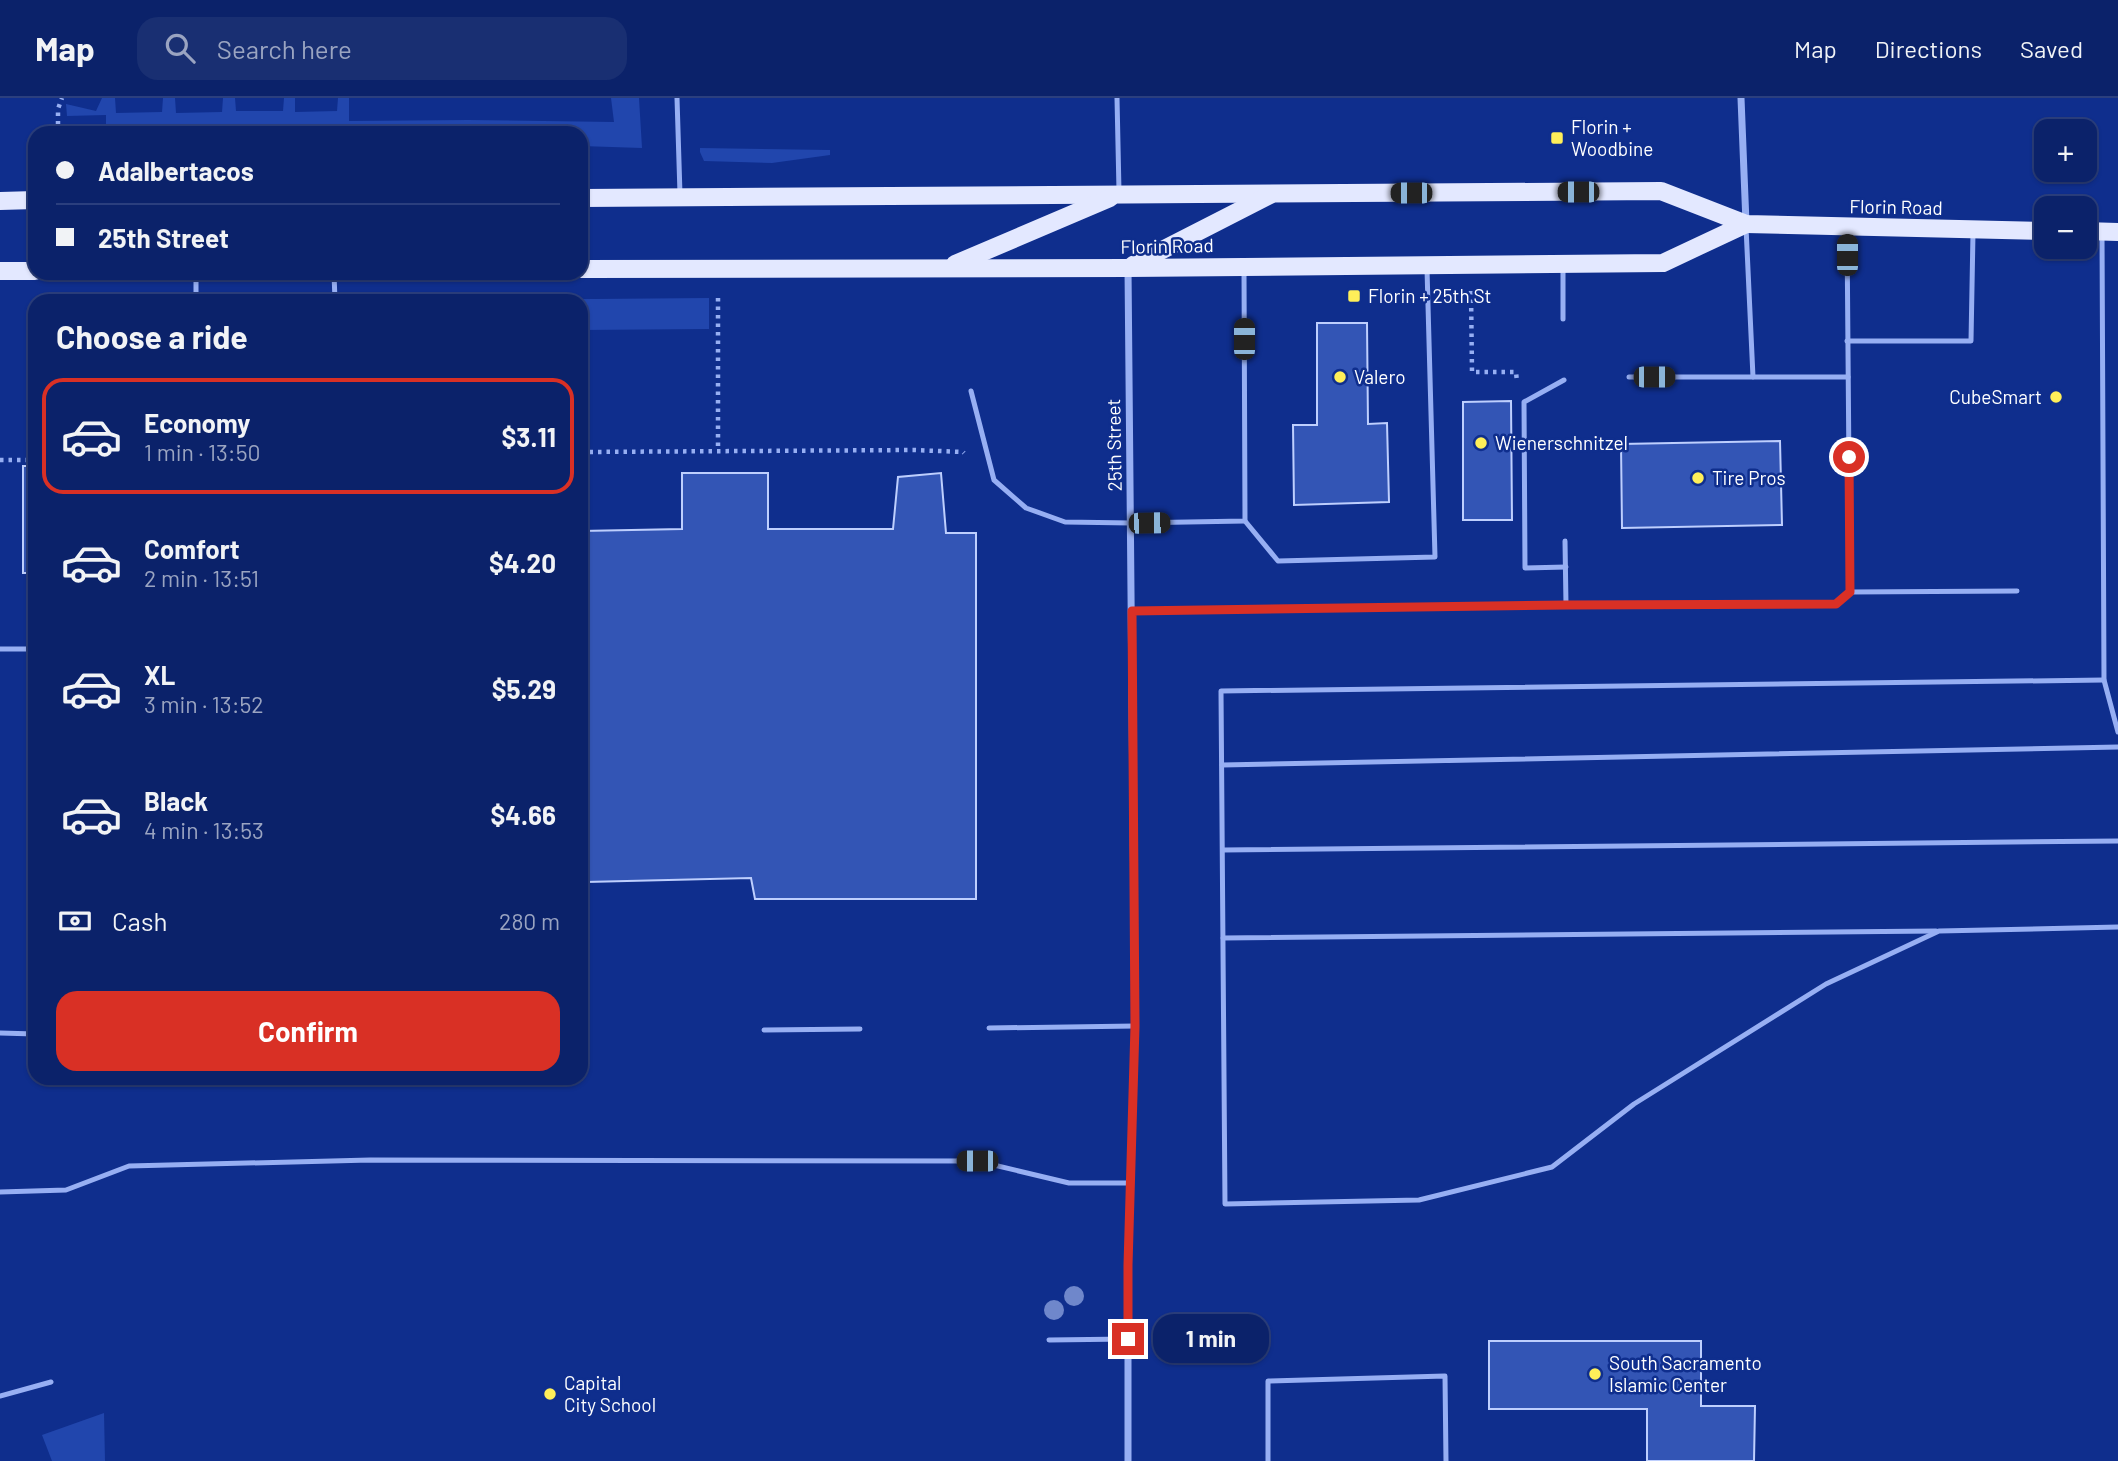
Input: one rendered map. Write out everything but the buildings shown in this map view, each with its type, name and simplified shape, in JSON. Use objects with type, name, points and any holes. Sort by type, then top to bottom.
[{"type":"main road","name":"Florin Road","points":[[588,198],[1661,191],[1746,224],[2034,231]]},
{"type":"main road","points":[[1128,268],[1273,193]]},
{"type":"main road","points":[[946,268],[1119,195]]},
{"type":"main road","points":[[0,201],[28,200]]},
{"type":"main road","name":"Florin Road","points":[[588,269],[1128,268],[1664,262],[1746,224]]},
{"type":"main road","points":[[0,271],[28,271]]},
{"type":"street","points":[[1741,98],[1746,224]]},
{"type":"street","name":"25th Street","points":[[1128,268],[1135,1026],[1130,1183],[1128,1461]]},
{"type":"lane","points":[[677,98],[680,197]]},
{"type":"lane","points":[[1117,98],[1119,195]]},
{"type":"lane","points":[[1746,224],[1753,377]]},
{"type":"lane","points":[[1847,227],[1850,592]]},
{"type":"lane","points":[[1847,341],[1971,341],[1973,229]]},
{"type":"lane","points":[[2101,232],[2104,681],[2118,732]]},
{"type":"lane","points":[[1244,266],[1245,521],[1278,561],[1435,557],[1427,264]]},
{"type":"lane","points":[[1563,264],[1563,319]]},
{"type":"lane","points":[[1629,377],[1848,377]]},
{"type":"lane","points":[[1564,380],[1524,402],[1525,568],[1566,567]]},
{"type":"lane","points":[[971,391],[995,480],[1026,508],[1066,522],[1245,521]]},
{"type":"lane","points":[[1565,541],[1566,605]]},
{"type":"lane","points":[[1132,611],[1836,604],[1850,592],[2017,591]]},
{"type":"lane","points":[[0,649],[28,649]]},
{"type":"lane","points":[[1939,930],[1826,984],[1634,1104],[1552,1167],[1419,1200],[1225,1204],[1221,691],[2104,681]]},
{"type":"lane","points":[[1222,765],[2118,747]]},
{"type":"lane","points":[[1223,850],[2118,841]]},
{"type":"lane","points":[[1223,937],[2118,927]]},
{"type":"lane","points":[[989,1028],[1135,1026]]},
{"type":"lane","points":[[764,1030],[860,1029]]},
{"type":"lane","points":[[0,1033],[28,1034]]},
{"type":"lane","points":[[0,1192],[66,1190],[129,1166],[384,1160],[977,1161],[1069,1183],[1130,1183]]},
{"type":"lane","points":[[1049,1340],[1128,1339]]},
{"type":"lane","points":[[1269,1461],[1268,1381],[1445,1376],[1446,1461]]},
{"type":"lane","points":[[0,1396],[51,1382]]},
{"type":"path","points":[[58,126],[58,109],[62,98]]},
{"type":"path","points":[[1471,287],[1472,372],[1516,372],[1517,385]]},
{"type":"path","points":[[718,293],[718,451]]},
{"type":"path","points":[[588,452],[914,450],[963,452],[968,464]]},
{"type":"path","points":[[0,460],[28,460]]},
{"type":"shaded area","points":[[102,98],[115,98],[116,113],[162,112],[163,98],[175,98],[176,113],[222,112],[223,98],[235,98],[236,111],[283,111],[284,98],[295,98],[295,112],[337,111],[338,98],[349,98],[349,121],[614,122],[611,98],[639,98],[642,148],[588,146],[588,126],[106,126],[106,115],[67,116],[66,104],[96,111]]},
{"type":"shaded area","points":[[700,148],[830,150],[830,155],[772,163],[704,161]]},
{"type":"shaded area","points":[[709,298],[709,329],[588,330],[588,299]]},
{"type":"shaded area","points":[[104,1413],[105,1461],[52,1461],[42,1435]]},
{"type":"place","name":"Florin + Woodbine","points":[[1557,138]]},
{"type":"place","name":"Florin + 25th St","points":[[1354,296]]},
{"type":"place","name":"Valero","points":[[1340,377]]},
{"type":"place","name":"CubeSmart","points":[[2056,397]]},
{"type":"place","name":"Wienerschnitzel","points":[[1481,443]]},
{"type":"place","name":"Tire Pros","points":[[1698,478]]},
{"type":"place","name":"South Sacramento Islamic Center","points":[[1595,1374]]},
{"type":"place","name":"Capital City School","points":[[550,1394]]},
{"type":"route","points":[[1128,1339],[1135,1026],[1132,611],[1836,604],[1850,592],[1849,457]]}]
